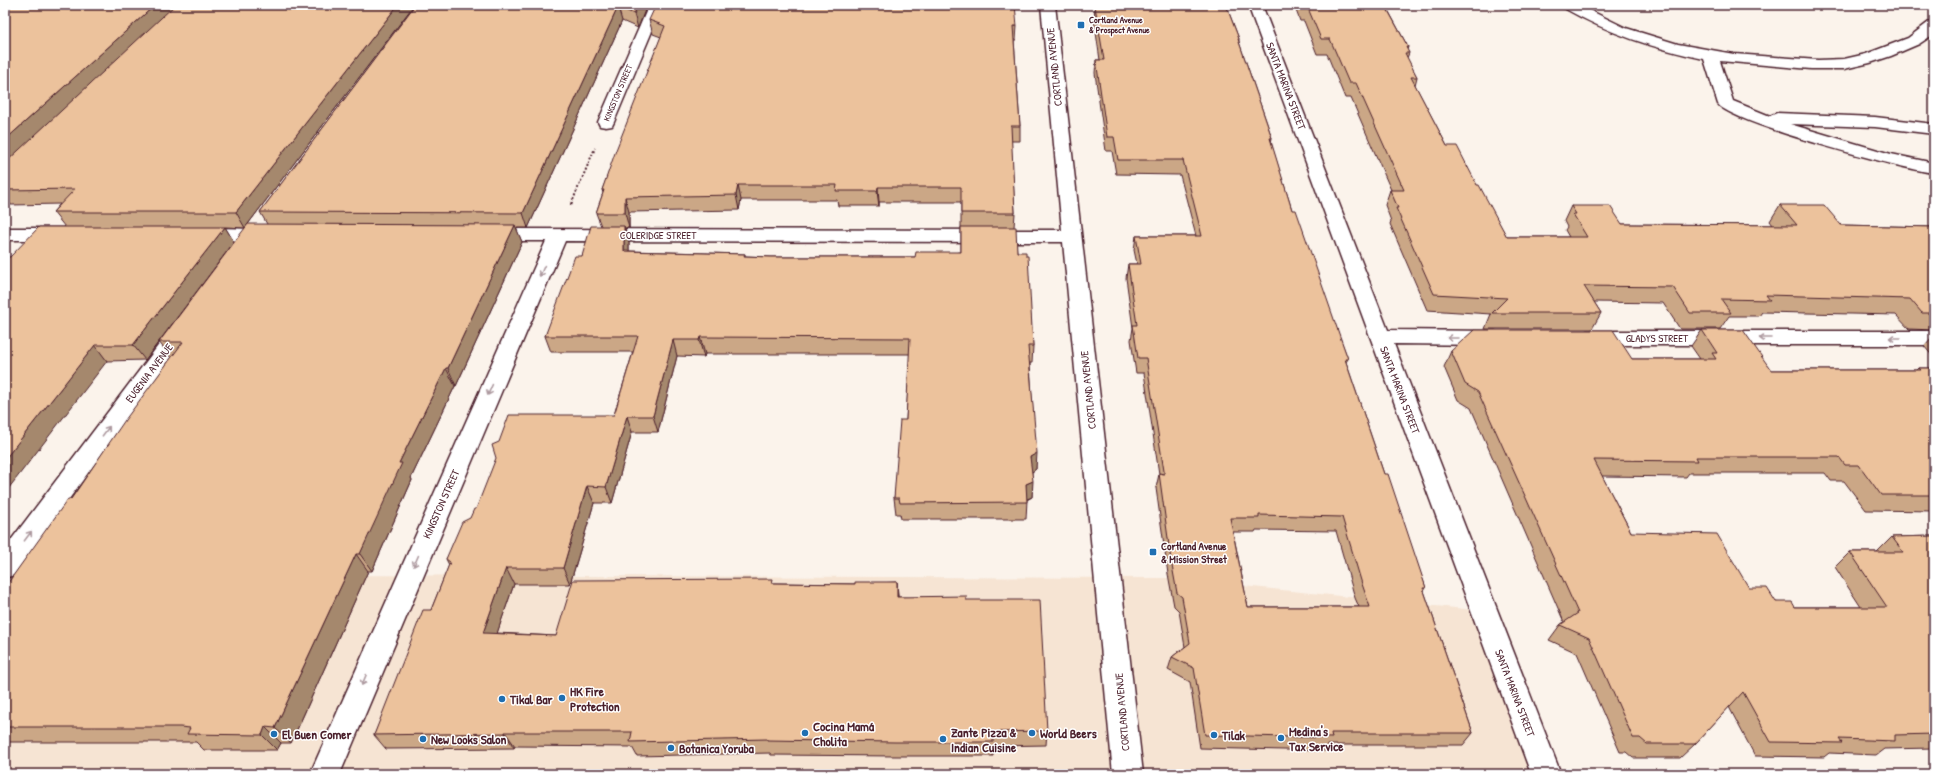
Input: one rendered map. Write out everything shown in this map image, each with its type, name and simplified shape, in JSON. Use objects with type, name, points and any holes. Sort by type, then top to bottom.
[{"type":"street","name":"KINGSTON STREET","points":[[606,122],[656,5]]},
{"type":"street","name":"CORTLAND AVENUE","points":[[1048,5],[1128,774]]},
{"type":"street","name":"SANTA MARINA STREET","points":[[1255,5],[1546,774]]},
{"type":"street","points":[[1568,5],[1596,21],[1647,40],[1711,56],[1765,62],[1844,64],[1881,55],[1903,46],[1922,36],[1934,25]]},
{"type":"street","points":[[1711,56],[1726,104],[1754,117],[1861,151],[1934,168]]},
{"type":"street","points":[[1754,117],[1862,121],[1934,129]]},
{"type":"street","points":[[180,234],[256,228],[291,235]]},
{"type":"street","points":[[238,254],[256,228]]},
{"type":"street","points":[[5,234],[77,234]]},
{"type":"street","name":"COLERIDGE STREET","points":[[472,235],[1072,236]]},
{"type":"street","name":"KINGSTON STREET","points":[[325,774],[558,235]]},
{"type":"street","name":"EUGENIA AVENUE","points":[[5,567],[195,311]]},
{"type":"street","points":[[1380,337],[1515,338]]},
{"type":"street","name":"GLADYS STREET","points":[[1570,338],[1934,338]]},
{"type":"path","name":"KINGSTON STREET","points":[[580,182],[606,122]]},
{"type":"shaded area","points":[[5,574],[1166,578],[1484,611],[1545,774],[5,774]]},
{"type":"building","points":[[5,5],[155,5],[5,140]]},
{"type":"building","points":[[175,5],[398,5],[236,212],[53,212],[75,189],[5,190],[5,184],[8,181],[5,181],[5,163]]},
{"type":"building","points":[[415,5],[638,5],[634,14],[618,7],[523,213],[260,212]]},
{"type":"building","points":[[656,5],[1015,5],[1017,26],[1013,26],[1020,126],[1011,126],[1015,213],[961,213],[961,187],[878,187],[877,191],[836,191],[837,185],[738,185],[736,195],[625,197],[625,213],[596,213],[604,190],[602,190],[616,150],[665,26],[649,20]]},
{"type":"building","points":[[1226,5],[1272,138],[1270,138],[1292,210],[1296,210],[1348,359],[1345,359],[1384,474],[1388,474],[1426,588],[1423,588],[1473,733],[1331,733],[1332,738],[1205,735],[1194,668],[1172,657],[1190,643],[1182,597],[1177,593],[1171,560],[1159,473],[1164,474],[1164,471],[1146,358],[1138,358],[1133,325],[1137,325],[1128,264],[1141,264],[1136,236],[1202,236],[1183,160],[1118,160],[1114,137],[1107,137],[1096,60],[1104,60],[1095,6]],"holes":[[[1259,515],[1342,517],[1370,607],[1248,607],[1230,518],[1259,518]]]},
{"type":"building","points":[[1303,5],[1385,5],[1408,47],[1406,47],[1409,53],[1405,53],[1417,77],[1411,77],[1447,146],[1457,146],[1477,185],[1479,185],[1507,237],[1587,237],[1573,214],[1576,214],[1571,206],[1610,206],[1622,224],[1797,225],[1780,205],[1824,205],[1841,225],[1934,227],[1934,313],[1922,313],[1910,299],[1766,295],[1770,300],[1721,299],[1731,313],[1690,313],[1673,287],[1584,286],[1601,313],[1492,313],[1507,298],[1434,294],[1396,208],[1398,208],[1390,190],[1404,190],[1356,83],[1349,83],[1330,39],[1321,39],[1307,6]]},
{"type":"building","points":[[248,224],[515,225],[448,368],[446,368],[399,463],[402,463],[360,554],[356,554],[275,728],[265,727],[262,735],[187,734],[190,728],[180,727],[5,727],[5,587],[68,499],[71,499],[125,420],[183,342],[159,342]]},
{"type":"building","points":[[591,226],[624,226],[624,251],[745,254],[744,256],[771,257],[915,257],[916,252],[961,252],[961,227],[1016,227],[1017,252],[1026,252],[1026,256],[1028,256],[1033,346],[1028,346],[1037,453],[1030,457],[1033,481],[1026,484],[1027,502],[900,503],[899,498],[894,498],[900,420],[906,420],[910,338],[700,337],[699,340],[673,340],[653,416],[627,416],[606,487],[587,486],[563,568],[506,568],[483,633],[556,636],[573,580],[773,579],[772,583],[855,584],[855,582],[897,582],[897,597],[966,596],[966,600],[1040,600],[1047,731],[993,732],[993,742],[895,742],[767,739],[630,742],[632,732],[505,732],[374,735],[423,610],[431,610],[450,562],[446,559],[462,522],[470,518],[474,509],[476,509],[496,458],[492,445],[499,442],[509,415],[614,415],[638,336],[545,336],[575,256],[582,256]]},
{"type":"building","points":[[39,227],[225,227],[133,345],[95,345],[5,459],[5,257],[10,257]]},
{"type":"building","points":[[1474,330],[1613,330],[1632,359],[1716,359],[1712,353],[1717,353],[1702,330],[1743,330],[1771,370],[1921,370],[1919,368],[1934,368],[1934,495],[1881,495],[1859,465],[1845,465],[1839,457],[1696,457],[1698,461],[1594,460],[1631,532],[1717,534],[1749,588],[1767,588],[1776,602],[1792,602],[1795,607],[1887,607],[1850,552],[1903,552],[1892,537],[1934,536],[1934,734],[1895,735],[1895,741],[1839,739],[1842,743],[1771,742],[1743,692],[1695,744],[1647,744],[1640,738],[1633,738],[1589,638],[1560,625],[1578,613],[1478,392],[1465,384],[1451,351]]},
{"type":"place","name":"Cortland Avenue & Prospect Avenue","points":[[1081,25]]},
{"type":"place","name":"Cortland Avenue & Mission Street","points":[[1153,552]]},
{"type":"place","name":"HK Fire Protection","points":[[562,698]]},
{"type":"place","name":"Tikal Bar","points":[[502,699]]},
{"type":"place","name":"Cocina Mamá Cholita","points":[[805,733]]},
{"type":"place","name":"World Beers","points":[[1032,733]]},
{"type":"place","name":"El Buen Comer","points":[[274,734]]},
{"type":"place","name":"Tilak","points":[[1214,735]]},
{"type":"place","name":"Medina's Tax Service","points":[[1281,738]]},
{"type":"place","name":"New Looks Salon","points":[[423,739]]},
{"type":"place","name":"Zante Pizza & Indian Cuisine","points":[[943,739]]},
{"type":"place","name":"Botanica Yoruba","points":[[671,748]]}]
